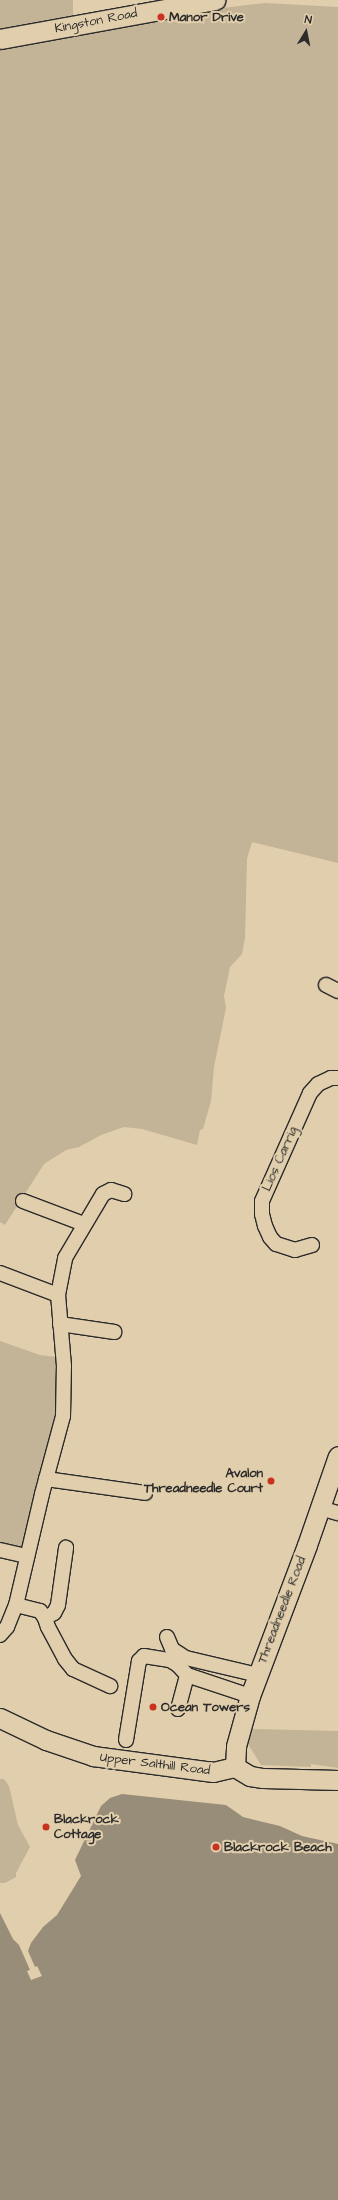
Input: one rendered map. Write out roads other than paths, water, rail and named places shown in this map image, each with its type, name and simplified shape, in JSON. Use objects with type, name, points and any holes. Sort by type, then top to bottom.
[{"type":"main road","name":"Kingston Road","points":[[0,39],[181,3],[215,0]]},
{"type":"main road","name":"Threadneedle Road","points":[[235,1767],[236,1746],[250,1696],[329,1511],[338,1456]]},
{"type":"main road","name":"Upper Salthill Road","points":[[0,1718],[46,1740],[94,1756],[213,1772],[235,1767]]},
{"type":"main road","points":[[235,1767],[250,1776],[263,1778],[338,1780]]},
{"type":"street","name":"Lios Carrig","points":[[312,1245],[294,1250],[276,1244],[264,1226],[262,1201],[310,1092],[318,1084],[331,1078],[338,1078]]},
{"type":"street","points":[[0,1635],[7,1627],[16,1605],[26,1556],[60,1431],[64,1404],[58,1295],[65,1258],[84,1224],[106,1191],[124,1194]]},
{"type":"street","points":[[23,1201],[84,1224]]},
{"type":"street","points":[[0,1274],[58,1295]]},
{"type":"street","points":[[60,1324],[114,1332]]},
{"type":"street","points":[[46,1479],[145,1493]]},
{"type":"street","points":[[45,1618],[54,1613],[58,1605],[66,1548]]},
{"type":"street","points":[[0,1550],[26,1556]]},
{"type":"street","points":[[16,1605],[40,1611],[68,1664],[74,1669],[110,1686]]},
{"type":"street","points":[[167,1637],[172,1649],[186,1658],[258,1675]]},
{"type":"street","points":[[126,1740],[139,1661],[144,1656],[170,1660],[178,1665],[187,1675],[250,1696]]},
{"type":"street","points":[[178,1709],[187,1675]]},
{"type":"place","name":"Manor Drive","points":[[161,17]]},
{"type":"place","name":"Avalon Threadneedle Court","points":[[271,1481]]},
{"type":"place","name":"Ocean Towers","points":[[153,1707]]},
{"type":"place","name":"Blackrock Cottage","points":[[46,1827]]},
{"type":"place","name":"Blackrock Beach","points":[[216,1847]]}]
